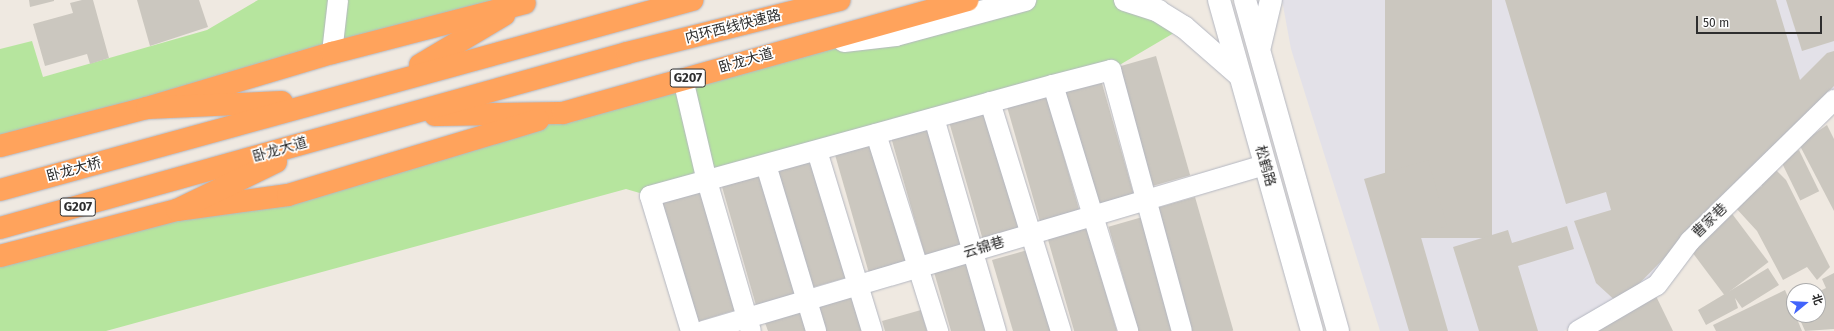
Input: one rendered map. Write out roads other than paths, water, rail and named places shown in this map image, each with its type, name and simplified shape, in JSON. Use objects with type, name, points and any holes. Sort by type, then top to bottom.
[{"type":"highway","points":[[147,108],[315,101],[692,0]]},
{"type":"highway","name":"内环西线快速路","points":[[626,53],[840,0]]},
{"type":"highway","name":"卧龙大道","points":[[404,115],[563,113],[966,0]]},
{"type":"highway","points":[[0,146],[147,108],[332,53],[530,1]]},
{"type":"highway","points":[[396,80],[530,1]]},
{"type":"highway","name":"卧龙大道","points":[[0,228],[156,186],[626,53]]},
{"type":"highway","name":"卧龙大桥","points":[[0,190],[148,150],[315,101]]},
{"type":"highway","points":[[0,256],[177,210],[288,195],[563,113]]},
{"type":"highway","points":[[177,210],[326,137]]},
{"type":"main road","points":[[801,46],[896,35],[1025,0]]},
{"type":"main road","points":[[1125,0],[1158,11],[1184,27],[1239,75]]},
{"type":"main road","name":"松鹤路","points":[[1219,0],[1264,165],[1312,331]]},
{"type":"main road","name":"松鹤路","points":[[1245,0],[1338,331]]},
{"type":"main road","points":[[1259,51],[1271,0]]},
{"type":"street","points":[[332,53],[338,0]]},
{"type":"street","points":[[691,331],[650,196],[1111,70],[1182,331]]},
{"type":"street","points":[[682,79],[707,181],[749,324]]},
{"type":"street","points":[[1053,85],[1128,331]]},
{"type":"street","name":"曹家巷","points":[[1578,331],[1657,284],[1690,241],[1834,100]]},
{"type":"street","points":[[990,102],[1033,233],[1061,331]]},
{"type":"street","points":[[934,118],[996,331]]},
{"type":"street","points":[[876,134],[938,331]]},
{"type":"street","points":[[817,151],[872,331]]},
{"type":"street","points":[[766,165],[816,331]]},
{"type":"street","name":"云锦巷","points":[[703,331],[749,324],[807,300],[1264,165]]}]
